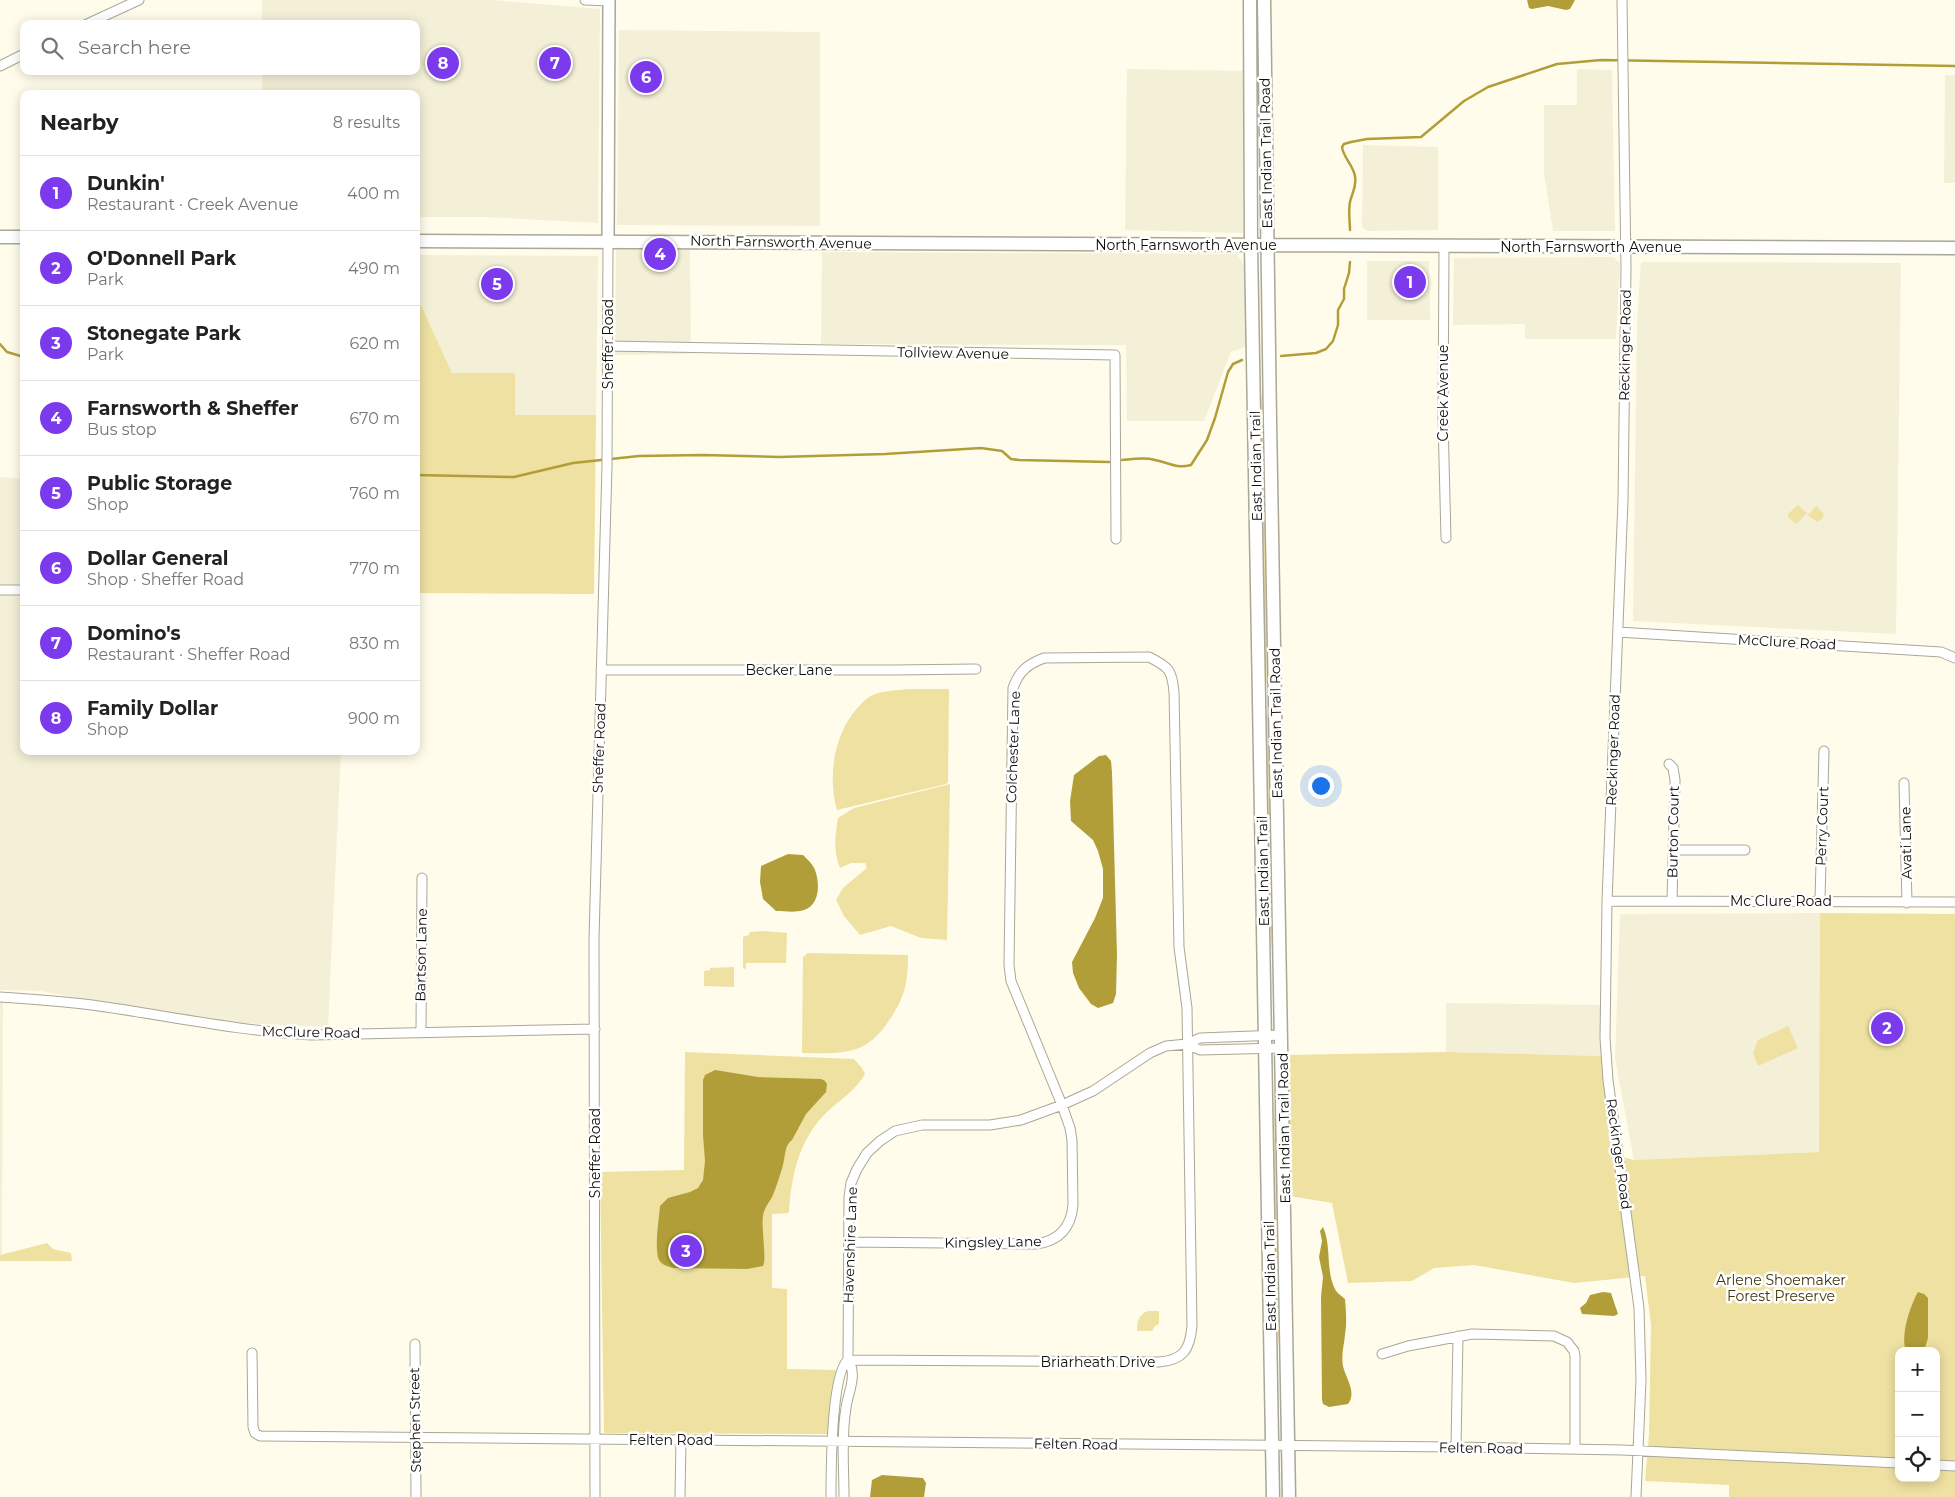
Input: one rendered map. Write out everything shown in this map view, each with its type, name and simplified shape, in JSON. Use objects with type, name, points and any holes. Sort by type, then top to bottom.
[{"type":"main road","name":"East Indian Trail Road","points":[[1250,0],[1251,246]]},
{"type":"main road","name":"East Indian Trail Road","points":[[1264,0],[1289,1446]]},
{"type":"main road","points":[[1,237],[20,237]]},
{"type":"main road","name":"North Farnsworth Avenue","points":[[420,241],[1955,248]]},
{"type":"main road","name":"East Indian Trail","points":[[1251,246],[1274,1497]]},
{"type":"main road","points":[[1260,698],[1276,698]]},
{"type":"main road","points":[[1289,1446],[1289,1497]]},
{"type":"street","points":[[96,20],[138,0]]},
{"type":"street","points":[[585,0],[609,0]]},
{"type":"street","name":"Sheffer Road","points":[[595,1497],[594,938],[607,453],[609,0]]},
{"type":"street","name":"Reckinger Road","points":[[1622,0],[1626,247],[1623,500],[1607,901],[1606,1060],[1639,1308],[1641,1348],[1636,1497]]},
{"type":"street","points":[[0,66],[20,56]]},
{"type":"street","name":"Creek Avenue","points":[[1444,247],[1443,420],[1446,538]]},
{"type":"street","name":"Tollview Avenue","points":[[608,346],[1115,355],[1116,539]]},
{"type":"street","points":[[0,590],[20,590]]},
{"type":"street","name":"McClure Road","points":[[1618,632],[1941,652],[1955,658]]},
{"type":"street","name":"Colchester Lane","points":[[1062,1105],[1011,980],[1009,965],[1014,688],[1017,677],[1031,663],[1044,658],[1149,657],[1169,668],[1174,692],[1179,947],[1188,1008],[1187,1044]]},
{"type":"street","name":"Becker Lane","points":[[601,670],[894,670],[976,668]]},
{"type":"street","name":"Perry Court","points":[[1820,900],[1824,751]]},
{"type":"street","name":"Burton Court","points":[[1669,764],[1673,768],[1675,780],[1672,901]]},
{"type":"street","name":"Avati Lane","points":[[1904,783],[1907,903]]},
{"type":"street","points":[[1673,850],[1745,850]]},
{"type":"street","name":"Bartson Lane","points":[[421,1032],[422,878]]},
{"type":"street","name":"Mc Clure Road","points":[[1607,901],[1820,900],[1907,903],[1955,902]]},
{"type":"street","name":"McClure Road","points":[[0,997],[92,1005],[280,1033],[311,1035],[595,1029]]},
{"type":"street","name":"Havenshire Lane","points":[[844,1497],[846,1409],[853,1377],[852,1365],[848,1360],[849,1197],[854,1176],[867,1153],[887,1136],[902,1129],[922,1125],[990,1125],[1032,1117],[1098,1089],[1150,1053],[1166,1046],[1187,1044],[1200,1038],[1282,1042]]},
{"type":"street","name":"Havenshire Lane","points":[[1187,1044],[1200,1050],[1266,1042],[1282,1042]]},
{"type":"street","name":"Briarheath Drive","points":[[848,1360],[1159,1362],[1169,1361],[1183,1354],[1191,1339],[1192,1326],[1187,1044]]},
{"type":"street","name":"Kingsley Lane","points":[[849,1242],[1036,1244],[1044,1243],[1062,1233],[1068,1226],[1072,1216],[1073,1197],[1072,1140],[1062,1105]]},
{"type":"street","points":[[1382,1354],[1408,1346],[1472,1334],[1554,1336],[1567,1342],[1574,1351],[1576,1364],[1575,1449]]},
{"type":"street","points":[[1456,1447],[1458,1336]]},
{"type":"street","name":"Stephen Street","points":[[414,1344],[416,1497]]},
{"type":"street","name":"Felten Road","points":[[252,1353],[253,1427],[254,1433],[260,1436],[1456,1447],[1638,1451],[1895,1463]]},
{"type":"street","name":"Havenshire Lane","points":[[831,1497],[833,1414],[843,1363],[848,1360]]},
{"type":"street","points":[[680,1497],[681,1440]]},
{"type":"street","points":[[1940,1465],[1955,1466]]},
{"type":"shaded area","points":[[262,0],[492,0],[600,9],[598,223],[485,217],[420,217],[420,90],[262,90],[262,75],[420,75],[420,20],[262,20]]},
{"type":"shaded area","points":[[1527,0],[1575,0],[1570,9],[1566,10],[1548,6],[1532,9],[1529,8]]},
{"type":"shaded area","points":[[619,30],[820,32],[820,226],[617,225]]},
{"type":"shaded area","points":[[1127,69],[1243,71],[1243,233],[1125,230]]},
{"type":"shaded area","points":[[1577,69],[1612,70],[1615,231],[1553,231],[1544,173],[1544,105],[1577,105]]},
{"type":"shaded area","points":[[1945,75],[1955,75],[1955,183],[1944,183]]},
{"type":"shaded area","points":[[1363,145],[1438,147],[1438,230],[1367,231],[1362,227]]},
{"type":"shaded area","points":[[616,249],[690,250],[691,354],[615,355]]},
{"type":"shaded area","points":[[822,252],[1237,254],[1246,268],[1247,346],[1231,352],[1204,421],[1127,421],[1126,345],[821,344]]},
{"type":"shaded area","points":[[420,255],[598,256],[596,415],[514,415],[515,373],[452,373],[420,303]]},
{"type":"shaded area","points":[[1614,257],[1620,264],[1616,339],[1525,339],[1525,324],[1453,325],[1454,258]]},
{"type":"shaded area","points":[[1367,261],[1429,261],[1430,320],[1367,320]]},
{"type":"shaded area","points":[[1641,262],[1901,263],[1896,634],[1633,621],[1637,324]]},
{"type":"shaded area","points":[[0,477],[20,479],[20,755],[341,755],[328,1027],[193,1021],[41,991],[0,990]]},
{"type":"shaded area","points":[[1106,755],[1111,761],[1112,772],[1117,955],[1116,994],[1113,1003],[1098,1008],[1091,1004],[1079,988],[1073,973],[1072,962],[1095,918],[1103,898],[1103,869],[1093,840],[1071,821],[1070,801],[1074,775],[1099,756]]},
{"type":"shaded area","points":[[788,854],[803,855],[813,866],[817,875],[816,899],[809,907],[801,911],[776,911],[763,899],[760,882],[761,866]]},
{"type":"shaded area","points":[[1820,913],[1819,1152],[1634,1160],[1615,1059],[1620,914]]},
{"type":"shaded area","points":[[0,1001],[3,1001],[2,1255],[0,1255]]},
{"type":"shaded area","points":[[1446,1003],[1604,1005],[1602,1056],[1446,1052]]},
{"type":"shaded area","points":[[715,1070],[758,1077],[821,1079],[827,1084],[826,1092],[806,1114],[787,1148],[776,1188],[764,1213],[763,1266],[747,1269],[673,1268],[659,1260],[657,1242],[660,1206],[668,1198],[698,1188],[703,1180],[705,1161],[703,1080],[705,1075]]},
{"type":"shaded area","points":[[1323,1227],[1326,1234],[1329,1267],[1333,1284],[1337,1292],[1345,1299],[1346,1326],[1342,1362],[1351,1390],[1348,1404],[1329,1407],[1323,1404],[1322,1400],[1321,1297],[1323,1277],[1319,1257],[1322,1241],[1320,1231]]},
{"type":"shaded area","points":[[1603,1292],[1611,1293],[1618,1314],[1614,1316],[1582,1314],[1580,1308],[1586,1303],[1590,1295]]},
{"type":"shaded area","points":[[1918,1292],[1928,1298],[1928,1338],[1925,1347],[1905,1347],[1904,1345],[1905,1329]]},
{"type":"shaded area","points":[[882,1475],[923,1478],[926,1483],[924,1497],[870,1497],[872,1480]]},
{"type":"green space","points":[[420,303],[452,373],[515,373],[515,415],[596,415],[594,594],[420,593]]},
{"type":"green space","points":[[1260,379],[1265,433],[1269,684],[1264,682]]},
{"type":"green space","points":[[1798,505],[1807,513],[1796,524],[1788,517],[1788,514]]},
{"type":"green space","points":[[1816,506],[1824,514],[1822,519],[1817,522],[1808,515]]},
{"type":"green space","points":[[907,689],[949,689],[948,782],[837,810],[833,780],[836,749],[841,734],[849,720],[858,707],[869,697],[883,692]]},
{"type":"green space","points":[[1265,715],[1270,715],[1274,973],[1269,915]]},
{"type":"green space","points":[[950,784],[947,940],[921,938],[891,926],[860,935],[844,916],[836,900],[843,888],[867,868],[865,863],[851,863],[840,868],[836,856],[835,843],[838,818],[854,808]]},
{"type":"green space","name":"Arlene Shoemaker Forest Preserve","points":[[1820,913],[1955,914],[1955,1497],[1729,1497],[1729,1485],[1645,1481],[1649,1434],[1651,1325],[1645,1276],[1574,1283],[1474,1265],[1434,1268],[1412,1281],[1348,1283],[1332,1203],[1290,1196],[1287,1055],[1446,1052],[1602,1056],[1614,1155],[1634,1160],[1819,1152]]},
{"type":"green space","points":[[750,932],[787,933],[786,963],[746,963],[746,970],[743,967],[743,937],[749,935]]},
{"type":"green space","points":[[808,953],[908,955],[907,977],[900,1002],[883,1029],[866,1044],[845,1052],[802,1053],[803,957]]},
{"type":"green space","points":[[734,967],[734,987],[704,986],[704,971],[710,970],[710,968]]},
{"type":"green space","points":[[1788,1026],[1798,1048],[1758,1066],[1753,1053],[1758,1040]]},
{"type":"green space","points":[[685,1052],[854,1059],[865,1074],[853,1089],[817,1123],[803,1146],[792,1185],[789,1213],[772,1214],[772,1288],[787,1289],[787,1369],[838,1370],[830,1404],[828,1434],[604,1433],[600,1172],[684,1170]]},
{"type":"green space","points":[[1272,1108],[1274,1108],[1280,1170],[1281,1369],[1276,1312]]},
{"type":"green space","points":[[47,1243],[53,1249],[71,1253],[72,1261],[0,1261],[0,1255]]},
{"type":"green space","points":[[1148,1311],[1159,1311],[1159,1324],[1152,1331],[1137,1331],[1139,1318]]},
{"type":"waterway","points":[[1350,230],[1349,205],[1355,187],[1355,180],[1354,172],[1343,151],[1342,147],[1344,144],[1367,139],[1421,137],[1464,101],[1488,87],[1557,64],[1601,60],[1955,66]]},
{"type":"waterway","points":[[1281,356],[1316,353],[1326,349],[1333,341],[1338,325],[1338,310],[1344,299],[1344,289],[1350,262]]},
{"type":"waterway","points":[[0,344],[7,352],[20,356]]},
{"type":"waterway","points":[[1122,460],[1138,458],[1177,466],[1191,465],[1207,440],[1228,372],[1233,364],[1242,360]]},
{"type":"waterway","points":[[420,475],[514,477],[573,463],[639,456],[779,457],[885,454],[981,448],[1002,451],[1011,459],[1019,460],[1109,462]]},
{"type":"place","name":"Family Dollar","points":[[443,63]]},
{"type":"place","name":"Domino's","points":[[555,63]]},
{"type":"place","name":"Dollar General","points":[[646,77]]},
{"type":"place","name":"Farnsworth & Sheffer","points":[[660,254]]},
{"type":"place","name":"Dunkin'","points":[[1410,282]]},
{"type":"place","name":"Public Storage","points":[[497,284]]},
{"type":"place","name":"O'Donnell Park","points":[[1887,1028]]},
{"type":"place","name":"Stonegate Park","points":[[686,1251]]}]
